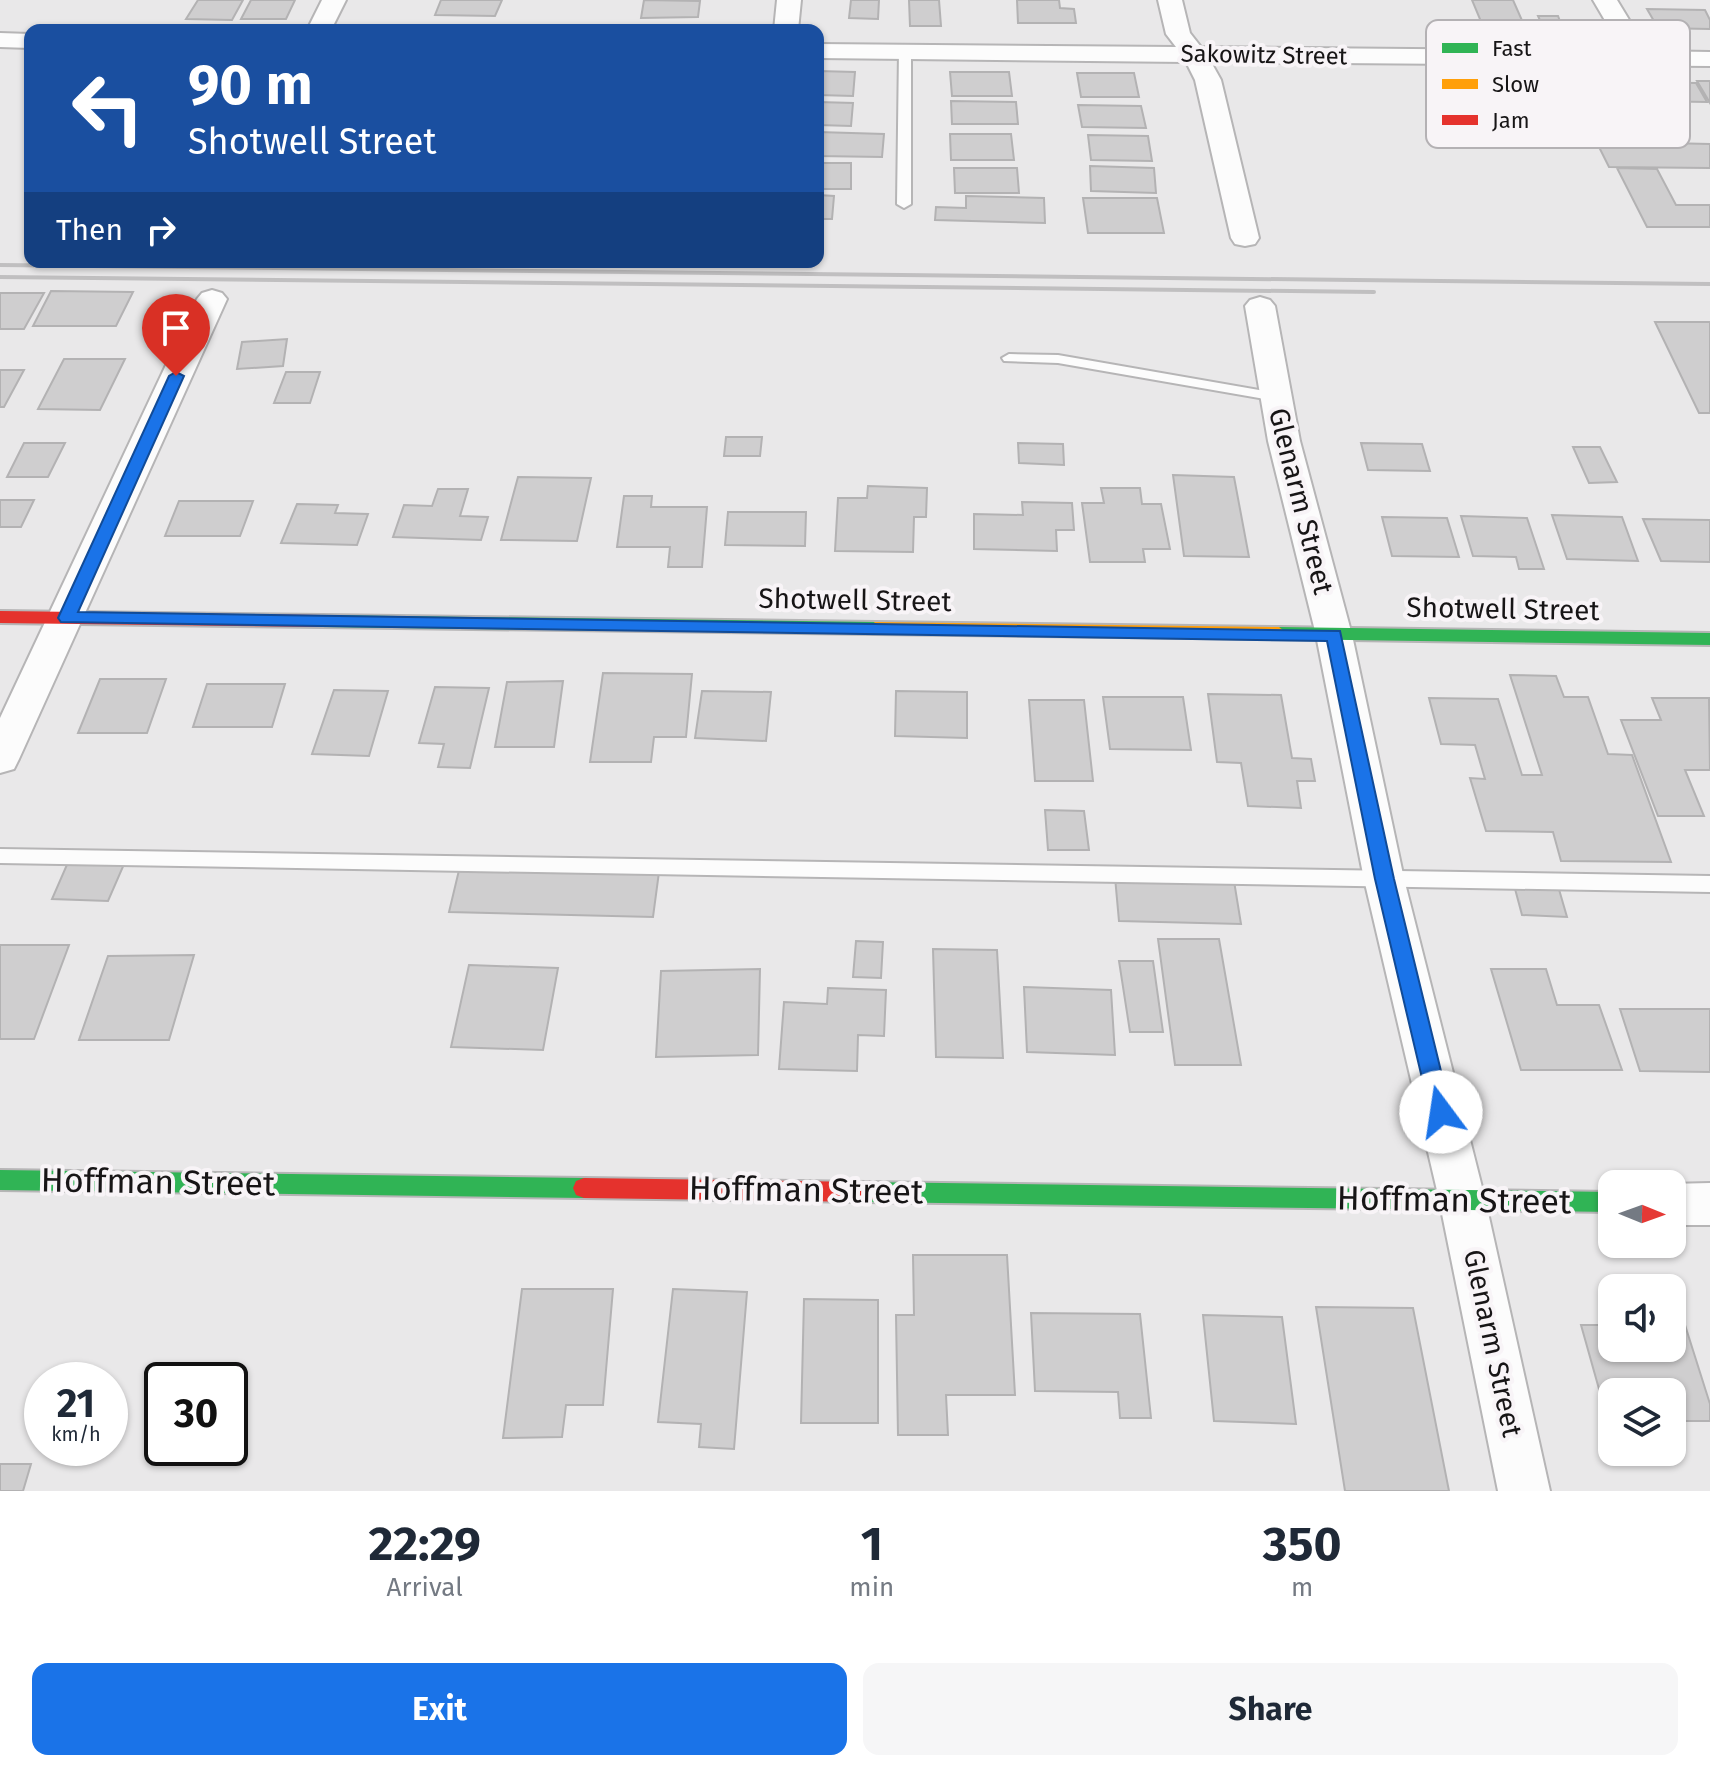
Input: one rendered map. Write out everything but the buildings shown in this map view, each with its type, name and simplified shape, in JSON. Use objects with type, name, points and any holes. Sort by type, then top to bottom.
[{"type":"street","points":[[322,24],[334,0]]},
{"type":"street","points":[[787,24],[789,0]]},
{"type":"street","points":[[1170,0],[1178,34],[1194,54],[1208,80],[1245,238]]},
{"type":"street","points":[[1605,0],[1617,20]]},
{"type":"street","points":[[0,40],[24,41]]},
{"type":"street","name":"Sakowitz Street","points":[[824,51],[1426,57]]},
{"type":"street","points":[[0,759],[212,299]]},
{"type":"street","name":"Glenarm Street","points":[[1260,306],[1276,397],[1334,635],[1384,879],[1462,1199],[1524,1491]]},
{"type":"street","name":"Shotwell Street","points":[[0,617],[1710,639]]},
{"type":"street","name":"Hoffman Street","points":[[0,1180],[1598,1202]]},
{"type":"street","points":[[1686,1204],[1710,1204]]},
{"type":"lane","points":[[904,204],[905,51]]},
{"type":"lane","points":[[1009,358],[1058,359],[1276,397]]},
{"type":"lane","points":[[0,856],[1710,884]]},
{"type":"railway","points":[[0,265],[24,265]]},
{"type":"railway","points":[[270,268],[1710,284]]},
{"type":"railway","points":[[0,277],[1374,292]]},
{"type":"traffic: fast","points":[[322,621],[875,628]]},
{"type":"traffic: fast","points":[[1279,633],[1710,639]]},
{"type":"traffic: fast","points":[[0,1180],[584,1188]]},
{"type":"traffic: fast","points":[[865,1192],[1598,1202]]},
{"type":"traffic: slow","points":[[875,628],[1279,633]]},
{"type":"traffic: jam","points":[[0,617],[322,621]]},
{"type":"traffic: jam","points":[[584,1188],[865,1192]]},
{"type":"route","points":[[176,376],[67,618],[1334,635],[1384,879],[1441,1112]]}]
